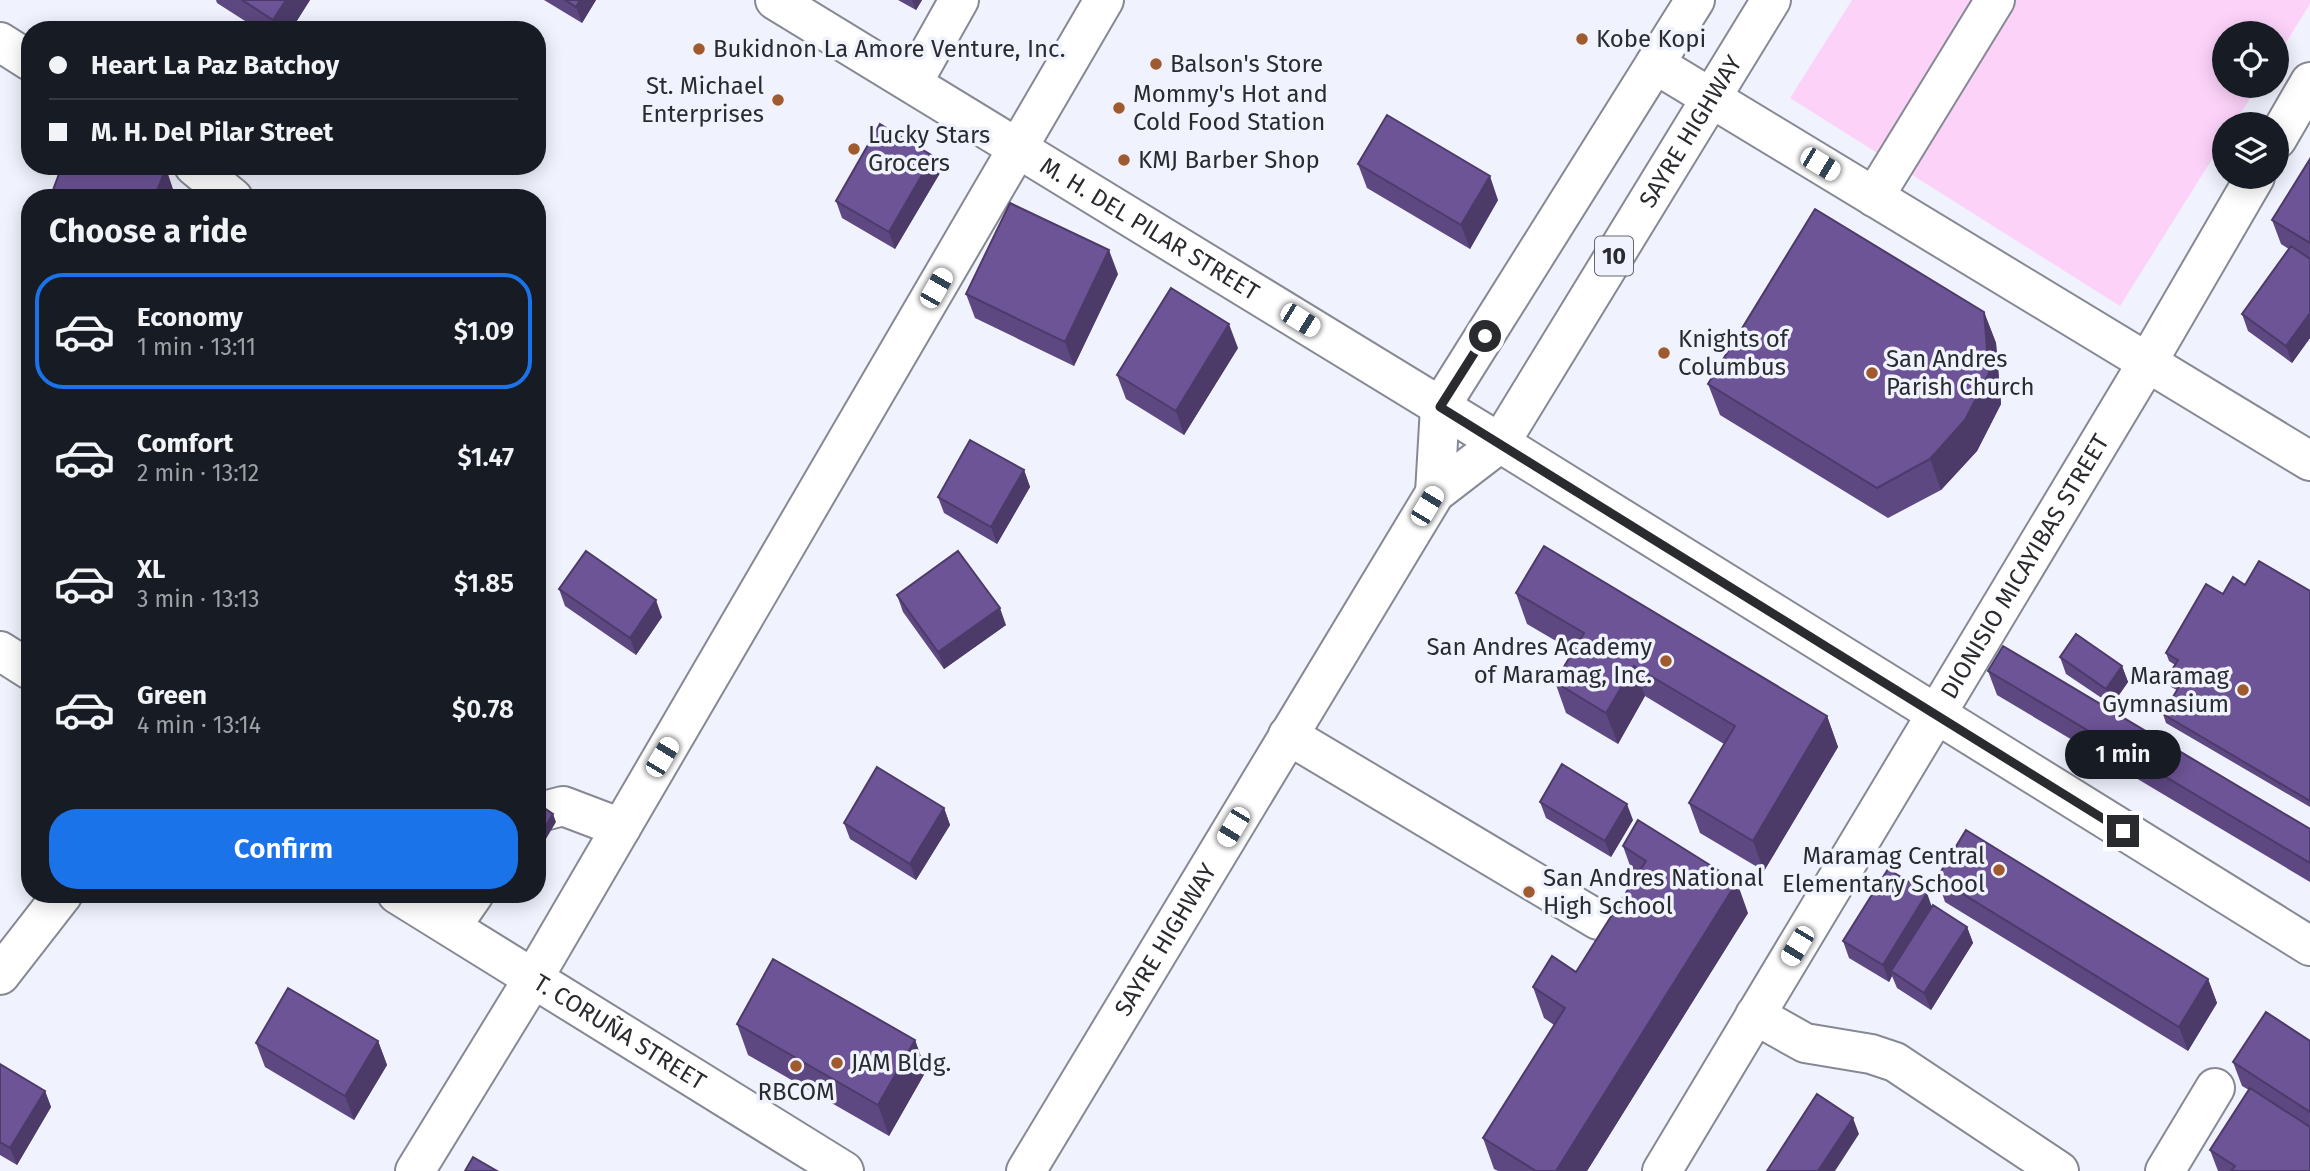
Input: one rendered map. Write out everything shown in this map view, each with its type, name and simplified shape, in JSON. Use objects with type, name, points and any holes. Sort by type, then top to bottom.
[{"type":"main road","name":"M. H. DEL PILAR STREET","points":[[775,0],[1500,443],[1935,716],[2310,946]]},
{"type":"main road","points":[[913,82],[959,0]]},
{"type":"main road","points":[[415,1171],[534,977],[1104,0]]},
{"type":"main road","name":"SAYRE HIGHWAY","points":[[1435,493],[1440,407],[1695,0]]},
{"type":"main road","name":"SAYRE HIGHWAY","points":[[1026,1171],[1435,493],[1500,443],[1771,0]]},
{"type":"main road","points":[[1874,197],[1995,0]]},
{"type":"main road","points":[[0,43],[21,56]]},
{"type":"main road","points":[[1655,64],[2310,461]]},
{"type":"main road","points":[[2289,118],[2310,82]]},
{"type":"main road","points":[[205,175],[222,189]]},
{"type":"main road","name":"DIONISIO MICAYIBAS STREET","points":[[1662,1171],[2147,363],[2248,189]]},
{"type":"main road","points":[[0,651],[21,664]]},
{"type":"main road","points":[[1288,735],[1598,920]]},
{"type":"main road","points":[[546,810],[563,806],[621,828]]},
{"type":"main road","points":[[0,975],[56,903]]},
{"type":"main road","name":"T. CORUÑA STREET","points":[[411,903],[844,1171]]},
{"type":"main road","points":[[450,927],[467,903]]},
{"type":"main road","points":[[1755,1015],[1805,1043],[1871,1054],[1895,1062],[2059,1171]]},
{"type":"main road","points":[[2165,1171],[2215,1088]]},
{"type":"shaded area","points":[[1852,0],[2310,0],[2289,38],[2289,21],[2212,21],[2212,98],[2250,98],[2242,112],[2212,112],[2212,159],[2120,306],[1790,98]]},
{"type":"building","points":[[242,0],[286,0],[273,20]]},
{"type":"building","points":[[565,0],[580,0],[576,7]]},
{"type":"building","points":[[1387,115],[1490,176],[1461,225],[1358,164]]},
{"type":"building","points":[[880,124],[933,156],[889,232],[836,201]]},
{"type":"building","points":[[2310,159],[2310,243],[2272,220]]},
{"type":"building","points":[[59,175],[163,175],[158,189],[53,189]]},
{"type":"building","points":[[1010,203],[1109,250],[1065,342],[966,294]]},
{"type":"building","name":"San Andres Parish Church","points":[[1815,209],[1984,312],[1989,373],[1965,420],[1930,459],[1877,488],[1708,384]]},
{"type":"building","points":[[2291,246],[2310,259],[2310,313],[2286,346],[2242,314]]},
{"type":"building","points":[[1171,288],[1229,324],[1176,411],[1117,375]]},
{"type":"building","points":[[970,440],[1024,470],[991,527],[938,497]]},
{"type":"building","points":[[1544,546],[1827,716],[1753,841],[1689,803],[1735,726],[1634,666],[1606,713],[1555,682],[1584,633],[1516,593]]},
{"type":"building","points":[[586,551],[656,600],[630,638],[559,589]]},
{"type":"building","points":[[958,551],[1000,608],[938,652],[897,595]]},
{"type":"building","name":"Maramag Gymnasium","points":[[2259,561],[2310,591],[2310,801],[2163,714],[2180,685],[2167,678],[2178,660],[2166,653],[2206,584],[2223,594],[2233,577],[2245,585]]},
{"type":"building","points":[[2076,634],[2122,666],[2106,689],[2060,657]]},
{"type":"building","points":[[2003,646],[2310,829],[2310,863],[1988,671]]},
{"type":"building","points":[[1562,764],[1627,804],[1605,841],[1540,802]]},
{"type":"building","points":[[877,767],[944,808],[910,864],[844,823]]},
{"type":"building","points":[[546,809],[553,814],[546,825]]},
{"type":"building","points":[[1638,820],[1737,882],[1556,1171],[1536,1171],[1483,1138],[1565,1008],[1533,987],[1552,956],[1576,972],[1646,861],[1623,846]]},
{"type":"building","points":[[1966,830],[2208,979],[2179,1027],[1937,878]]},
{"type":"building","points":[[1888,869],[1927,893],[1883,965],[1843,941]]},
{"type":"building","points":[[1933,905],[1967,927],[1924,993],[1891,971]]},
{"type":"building","name":"JAM Bldg.","points":[[773,959],[915,1040],[878,1105],[737,1024]]},
{"type":"building","points":[[288,988],[378,1041],[345,1096],[256,1043]]},
{"type":"building","points":[[2266,1012],[2310,1041],[2310,1112],[2233,1062]]},
{"type":"building","points":[[0,1064],[45,1091],[10,1148],[0,1142]]},
{"type":"building","points":[[2250,1088],[2310,1127],[2310,1171],[2231,1171],[2235,1166],[2210,1150]]},
{"type":"building","points":[[1817,1094],[1853,1118],[1818,1171],[1767,1171]]},
{"type":"building","points":[[473,1157],[497,1171],[465,1171]]},
{"type":"place","name":"Kobe Kopi","points":[[1582,39]]},
{"type":"place","name":"Bukidnon La Amore Venture, Inc.","points":[[699,49]]},
{"type":"place","name":"Balson's Store","points":[[1156,64]]},
{"type":"place","name":"St. Michael Enterprises","points":[[778,100]]},
{"type":"place","name":"Mommy's Hot and Cold Food Station","points":[[1119,108]]},
{"type":"place","name":"Lucky Stars Grocers","points":[[854,149]]},
{"type":"place","name":"KMJ Barber Shop","points":[[1124,160]]},
{"type":"place","name":"Knights of Columbus","points":[[1664,353]]},
{"type":"place","name":"San Andres Parish Church","points":[[1872,373]]},
{"type":"place","name":"San Andres Academy of Maramag, Inc.","points":[[1666,661]]},
{"type":"place","name":"Maramag Gymnasium","points":[[2243,690]]},
{"type":"place","name":"Maramag Central Elementary School","points":[[1999,870]]},
{"type":"place","name":"San Andres National High School","points":[[1529,892]]},
{"type":"place","name":"JAM Bldg.","points":[[837,1063]]},
{"type":"place","name":"RBCOM","points":[[796,1066]]},
{"type":"route","points":[[1485,336],[1440,407],[2123,831]]}]
